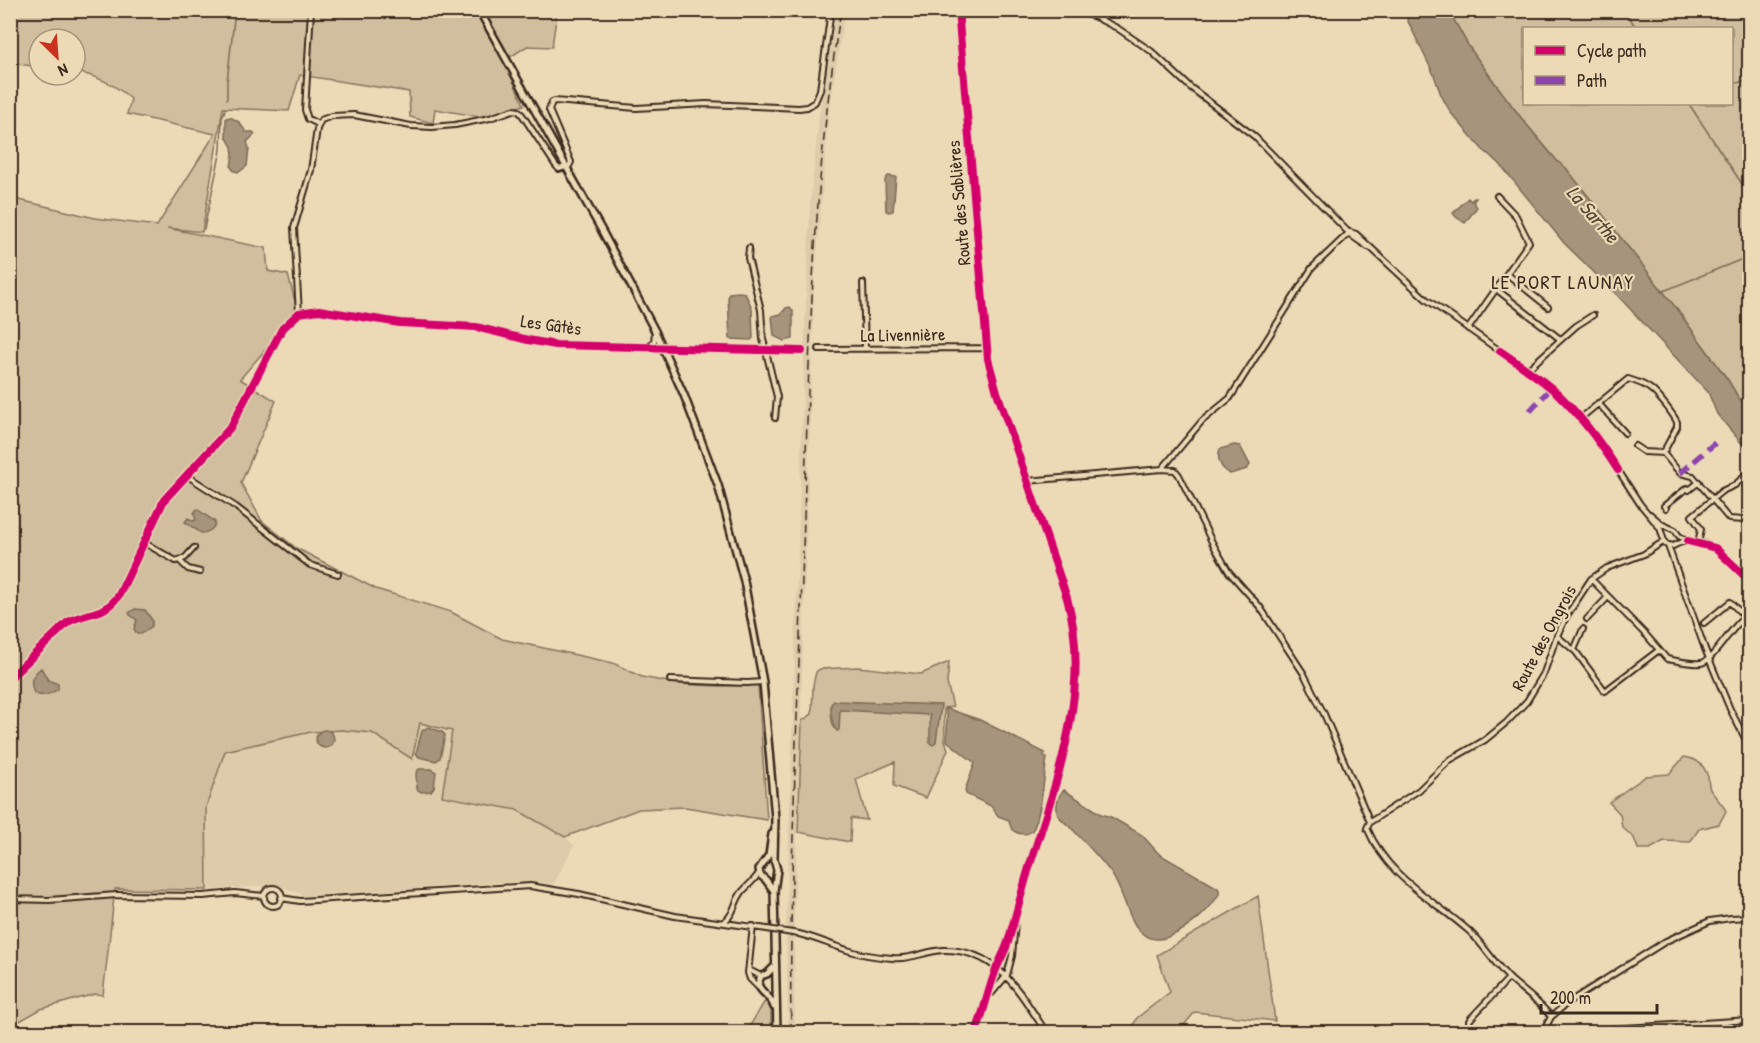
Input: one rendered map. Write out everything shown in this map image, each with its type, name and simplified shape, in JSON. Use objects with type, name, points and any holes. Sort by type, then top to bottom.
[{"type":"main road","points":[[479,10],[655,331],[691,412],[718,485],[744,581],[763,682],[769,734],[777,870],[774,891],[776,1032]]},
{"type":"main road","points":[[773,802],[771,850],[760,867],[759,873],[774,891]]},
{"type":"main road","points":[[764,862],[775,865]]},
{"type":"main road","points":[[765,879],[776,876]]},
{"type":"main road","points":[[775,966],[758,981],[758,987],[771,999],[774,1006],[776,1032]]},
{"type":"main road","points":[[764,975],[773,976],[776,984]]},
{"type":"main road","points":[[765,992],[771,991],[776,984]]},
{"type":"street","points":[[311,10],[305,110],[308,119],[318,124]]},
{"type":"street","points":[[10,678],[68,622],[99,612],[113,603],[164,500],[230,428],[282,329],[299,313],[294,228],[311,171],[318,124],[325,118],[347,115],[432,128],[490,118],[513,110],[519,111],[556,166],[559,169],[567,168],[571,162],[570,155],[549,110],[552,102],[555,101],[636,108],[706,104],[790,108],[810,105],[816,100],[820,90],[831,10]]},
{"type":"street","name":"Route des Sablières","points":[[958,10],[987,348],[997,392],[1071,612],[1076,658],[1075,682],[1064,753],[1015,919]]},
{"type":"street","points":[[1075,10],[1117,27],[1151,51],[1184,82],[1254,136],[1350,232],[1426,299],[1551,388],[1581,418],[1596,436],[1644,509],[1660,528],[1663,542],[1668,546],[1672,555],[1710,660],[1749,748]]},
{"type":"street","points":[[1468,329],[1528,245],[1528,240],[1516,216],[1497,196]]},
{"type":"street","points":[[1162,469],[1202,421],[1230,398],[1312,268],[1350,232]]},
{"type":"street","points":[[749,248],[748,258],[760,302],[763,339],[777,397],[775,418]]},
{"type":"street","points":[[1507,274],[1548,307]]},
{"type":"street","points":[[863,283],[865,349]]},
{"type":"street","points":[[1496,289],[1560,339]]},
{"type":"street","name":"Les Gâtès","points":[[299,313],[319,310],[400,323],[476,327],[556,345],[802,351]]},
{"type":"street","points":[[1527,370],[1585,318],[1593,315]]},
{"type":"street","points":[[647,348],[654,341],[655,331]]},
{"type":"street","name":"La Livennière","points":[[819,349],[987,348]]},
{"type":"street","points":[[1581,418],[1628,378],[1631,381],[1636,380],[1650,388],[1677,422],[1677,427],[1663,453]]},
{"type":"street","points":[[1598,403],[1625,433]]},
{"type":"street","points":[[1635,446],[1644,452],[1663,453],[1680,473],[1694,476],[1730,519],[1744,520],[1749,525]]},
{"type":"street","points":[[1172,459],[1172,465],[1229,572],[1260,607],[1304,674],[1324,714],[1370,822],[1367,828],[1376,848],[1419,893],[1470,933],[1490,953],[1509,978],[1551,1017]]},
{"type":"street","points":[[1027,481],[1162,469],[1175,470]]},
{"type":"street","points":[[1698,543],[1701,529],[1692,516],[1722,491],[1735,485],[1749,471]]},
{"type":"street","points":[[186,475],[236,507],[310,565],[338,574]]},
{"type":"street","points":[[1666,508],[1664,507],[1680,494],[1699,482]]},
{"type":"street","points":[[1644,509],[1663,525],[1676,530],[1679,536],[1688,541]]},
{"type":"street","points":[[1663,534],[1670,529]]},
{"type":"street","points":[[1678,542],[1679,536]]},
{"type":"street","points":[[1668,546],[1688,541],[1715,548],[1748,579],[1749,583]]},
{"type":"street","points":[[143,542],[173,561],[180,561],[194,548]]},
{"type":"street","name":"Route des Ongrois","points":[[1370,822],[1419,790],[1450,760],[1485,740],[1527,701],[1544,673],[1557,636],[1578,597],[1591,579],[1607,568],[1644,554],[1663,542]]},
{"type":"street","points":[[1672,555],[1674,545]]},
{"type":"street","points":[[180,561],[188,569],[200,572]]},
{"type":"street","points":[[1591,579],[1667,659],[1701,663],[1710,660],[1749,612]]},
{"type":"street","points":[[1587,620],[1608,597]]},
{"type":"street","points":[[1704,623],[1730,602],[1744,616]]},
{"type":"street","points":[[1574,651],[1583,629]]},
{"type":"street","points":[[1557,636],[1574,651],[1605,691],[1659,650]]},
{"type":"street","points":[[670,680],[763,682]]},
{"type":"street","points":[[724,922],[733,915],[738,898],[759,873]]},
{"type":"street","points":[[754,880],[765,879]]},
{"type":"street","points":[[281,898],[300,902],[530,886],[579,894],[675,916],[743,924],[799,934],[849,951],[873,956],[905,958],[946,950],[973,955],[997,967],[1005,974],[1046,1032]]},
{"type":"street","points":[[264,896],[267,891],[274,888],[279,891],[281,898]]},
{"type":"street","points":[[10,899],[49,900],[117,895],[203,896],[235,893],[264,896]]},
{"type":"street","points":[[264,896],[270,905],[276,905],[281,898]]},
{"type":"street","points":[[733,915],[743,924]]},
{"type":"street","points":[[1544,1030],[1551,1017],[1591,987],[1676,936],[1710,921],[1749,917]]},
{"type":"street","points":[[976,1032],[1015,919]]},
{"type":"street","points":[[989,996],[1005,974],[1012,956],[1015,919]]},
{"type":"street","points":[[753,926],[748,973],[750,979],[758,987]]},
{"type":"street","points":[[749,970],[764,975]]},
{"type":"street","points":[[1470,1032],[1469,1021],[1509,978]]},
{"type":"street","points":[[1563,1032],[1749,1020]]},
{"type":"street","points":[[1534,1032],[1544,1030],[1550,1032]]},
{"type":"shaded area","points":[[11,11],[557,11],[552,47],[527,46],[504,61],[524,105],[482,117],[435,109],[433,123],[410,117],[409,92],[300,75],[289,111],[223,108],[202,232],[167,228],[266,248],[268,271],[288,275],[298,312],[240,379],[276,401],[241,483],[262,521],[296,548],[376,589],[451,612],[502,639],[613,663],[642,677],[678,684],[758,685],[767,820],[685,807],[639,809],[565,837],[517,810],[442,796],[452,731],[420,723],[412,759],[372,733],[342,730],[311,732],[225,751],[206,807],[207,890],[115,889],[103,995],[95,994],[41,1009],[11,1026],[11,198],[95,218],[157,226],[215,134],[127,114],[131,99],[105,81],[87,75],[87,27],[27,27],[27,65],[11,63]]},
{"type":"shaded area","points":[[836,11],[845,11],[829,111],[814,289],[794,930],[786,929],[810,205],[820,106]]},
{"type":"shaded area","points":[[1449,11],[1749,11],[1749,409],[1738,397],[1676,308],[1566,168],[1558,162],[1522,119],[1469,47]]},
{"type":"shaded area","points":[[949,662],[947,683],[953,707],[944,708],[945,740],[948,750],[926,798],[894,786],[895,762],[856,779],[867,820],[851,818],[850,842],[798,832],[802,721],[812,714],[816,672],[820,669],[858,667],[921,674]]},
{"type":"shaded area","points":[[419,723],[452,731],[442,796],[517,810],[565,837],[574,845],[554,884],[509,882],[305,896],[278,885],[207,890],[206,807],[225,751],[311,732],[342,730],[372,733],[412,759]]},
{"type":"shaded area","points":[[1684,757],[1693,759],[1702,765],[1708,777],[1710,789],[1726,811],[1719,824],[1699,829],[1690,842],[1664,841],[1650,849],[1638,849],[1634,838],[1622,827],[1620,814],[1609,802],[1646,776],[1669,774]]},
{"type":"shaded area","points":[[1258,896],[1275,1021],[1195,1012],[1178,1032],[1130,1032],[1137,1018],[1170,992],[1157,955]]},
{"type":"shaded area","points":[[786,935],[794,936],[795,1032],[788,1032]]},
{"type":"shaded area","points":[[765,1001],[771,1009],[771,1032],[746,1032]]},
{"type":"shaded area","points":[[504,1024],[503,1032],[462,1032],[463,1029]]},
{"type":"water","name":"La Sarthe","points":[[1403,11],[1449,11],[1469,47],[1522,119],[1558,162],[1566,168],[1676,308],[1738,397],[1749,409],[1749,452],[1717,414],[1708,392],[1617,295],[1564,243],[1499,163],[1482,149],[1451,113]]},
{"type":"water","points":[[230,117],[239,122],[246,132],[255,134],[247,142],[249,148],[247,166],[239,172],[234,171],[231,167],[232,147],[226,136],[226,118]]},
{"type":"water","points":[[888,176],[896,177],[893,211],[889,212],[886,211],[885,180]]},
{"type":"water","points":[[1468,198],[1471,201],[1476,198],[1473,202],[1477,207],[1465,223],[1453,213]]},
{"type":"water","points":[[729,293],[745,293],[752,308],[753,338],[751,340],[730,339],[728,296]]},
{"type":"water","points":[[790,307],[793,311],[793,339],[784,341],[774,336],[772,316],[781,314]]},
{"type":"water","points":[[1234,445],[1240,446],[1250,465],[1247,469],[1230,474],[1220,463],[1219,453],[1220,449]]},
{"type":"water","points":[[197,509],[215,522],[212,529],[201,533],[185,522],[188,518],[196,520],[194,513]]},
{"type":"water","points":[[135,609],[145,610],[152,620],[152,626],[141,634],[137,634],[134,629],[137,620],[129,613]]},
{"type":"water","points":[[41,668],[48,680],[58,684],[58,689],[49,694],[34,693],[32,682],[35,673]]},
{"type":"water","points":[[834,701],[941,705],[936,742],[933,745],[930,743],[930,715],[840,710],[839,730],[837,731],[831,715],[831,704]]},
{"type":"water","points":[[945,708],[980,720],[1045,753],[1044,756],[1047,758],[1040,805],[1036,823],[1029,833],[1017,833],[1011,827],[1009,820],[998,816],[991,806],[966,794],[965,790],[975,763],[947,741]]},
{"type":"water","points":[[428,727],[445,735],[440,758],[436,761],[419,757],[416,753],[422,731]]},
{"type":"water","points":[[325,730],[331,733],[334,739],[331,745],[325,748],[319,745],[316,739],[319,733]]},
{"type":"water","points":[[419,769],[432,769],[436,772],[434,787],[431,791],[421,792],[417,789],[416,773]]},
{"type":"water","points":[[1064,790],[1101,814],[1111,817],[1142,835],[1159,854],[1218,888],[1220,892],[1212,904],[1190,925],[1177,933],[1161,939],[1150,938],[1140,932],[1111,873],[1058,815],[1058,801]]},
{"type":"waterway","points":[[227,99],[235,10]]},
{"type":"waterway","points":[[1625,10],[1635,27]]},
{"type":"waterway","points":[[1733,84],[1750,80]]},
{"type":"waterway","points":[[1690,105],[1750,196]]},
{"type":"waterway","points":[[204,229],[221,150],[222,118],[225,110]]},
{"type":"waterway","points":[[1661,292],[1750,256]]},
{"type":"railway","points":[[791,1032],[793,851],[813,279],[823,144],[841,10]]},
{"type":"marked path","points":[[1530,411],[1551,388]]},
{"type":"marked path","points":[[1680,473],[1715,443]]},
{"type":"cycle path","points":[[958,10],[988,359],[997,392],[1067,598],[1074,632],[1076,667],[1073,702],[1059,771],[1008,942],[994,974],[976,1032]]},
{"type":"cycle path","points":[[10,678],[68,622],[102,610],[119,595],[164,500],[230,428],[282,329],[299,313],[319,310],[400,323],[476,327],[556,345],[802,351]]},
{"type":"cycle path","points":[[1500,351],[1566,402],[1590,430],[1618,470]]},
{"type":"cycle path","points":[[1688,541],[1715,548],[1750,583]]},
{"type":"district","name":"LE PORT LAUNAY","points":[[1563,282]]}]
